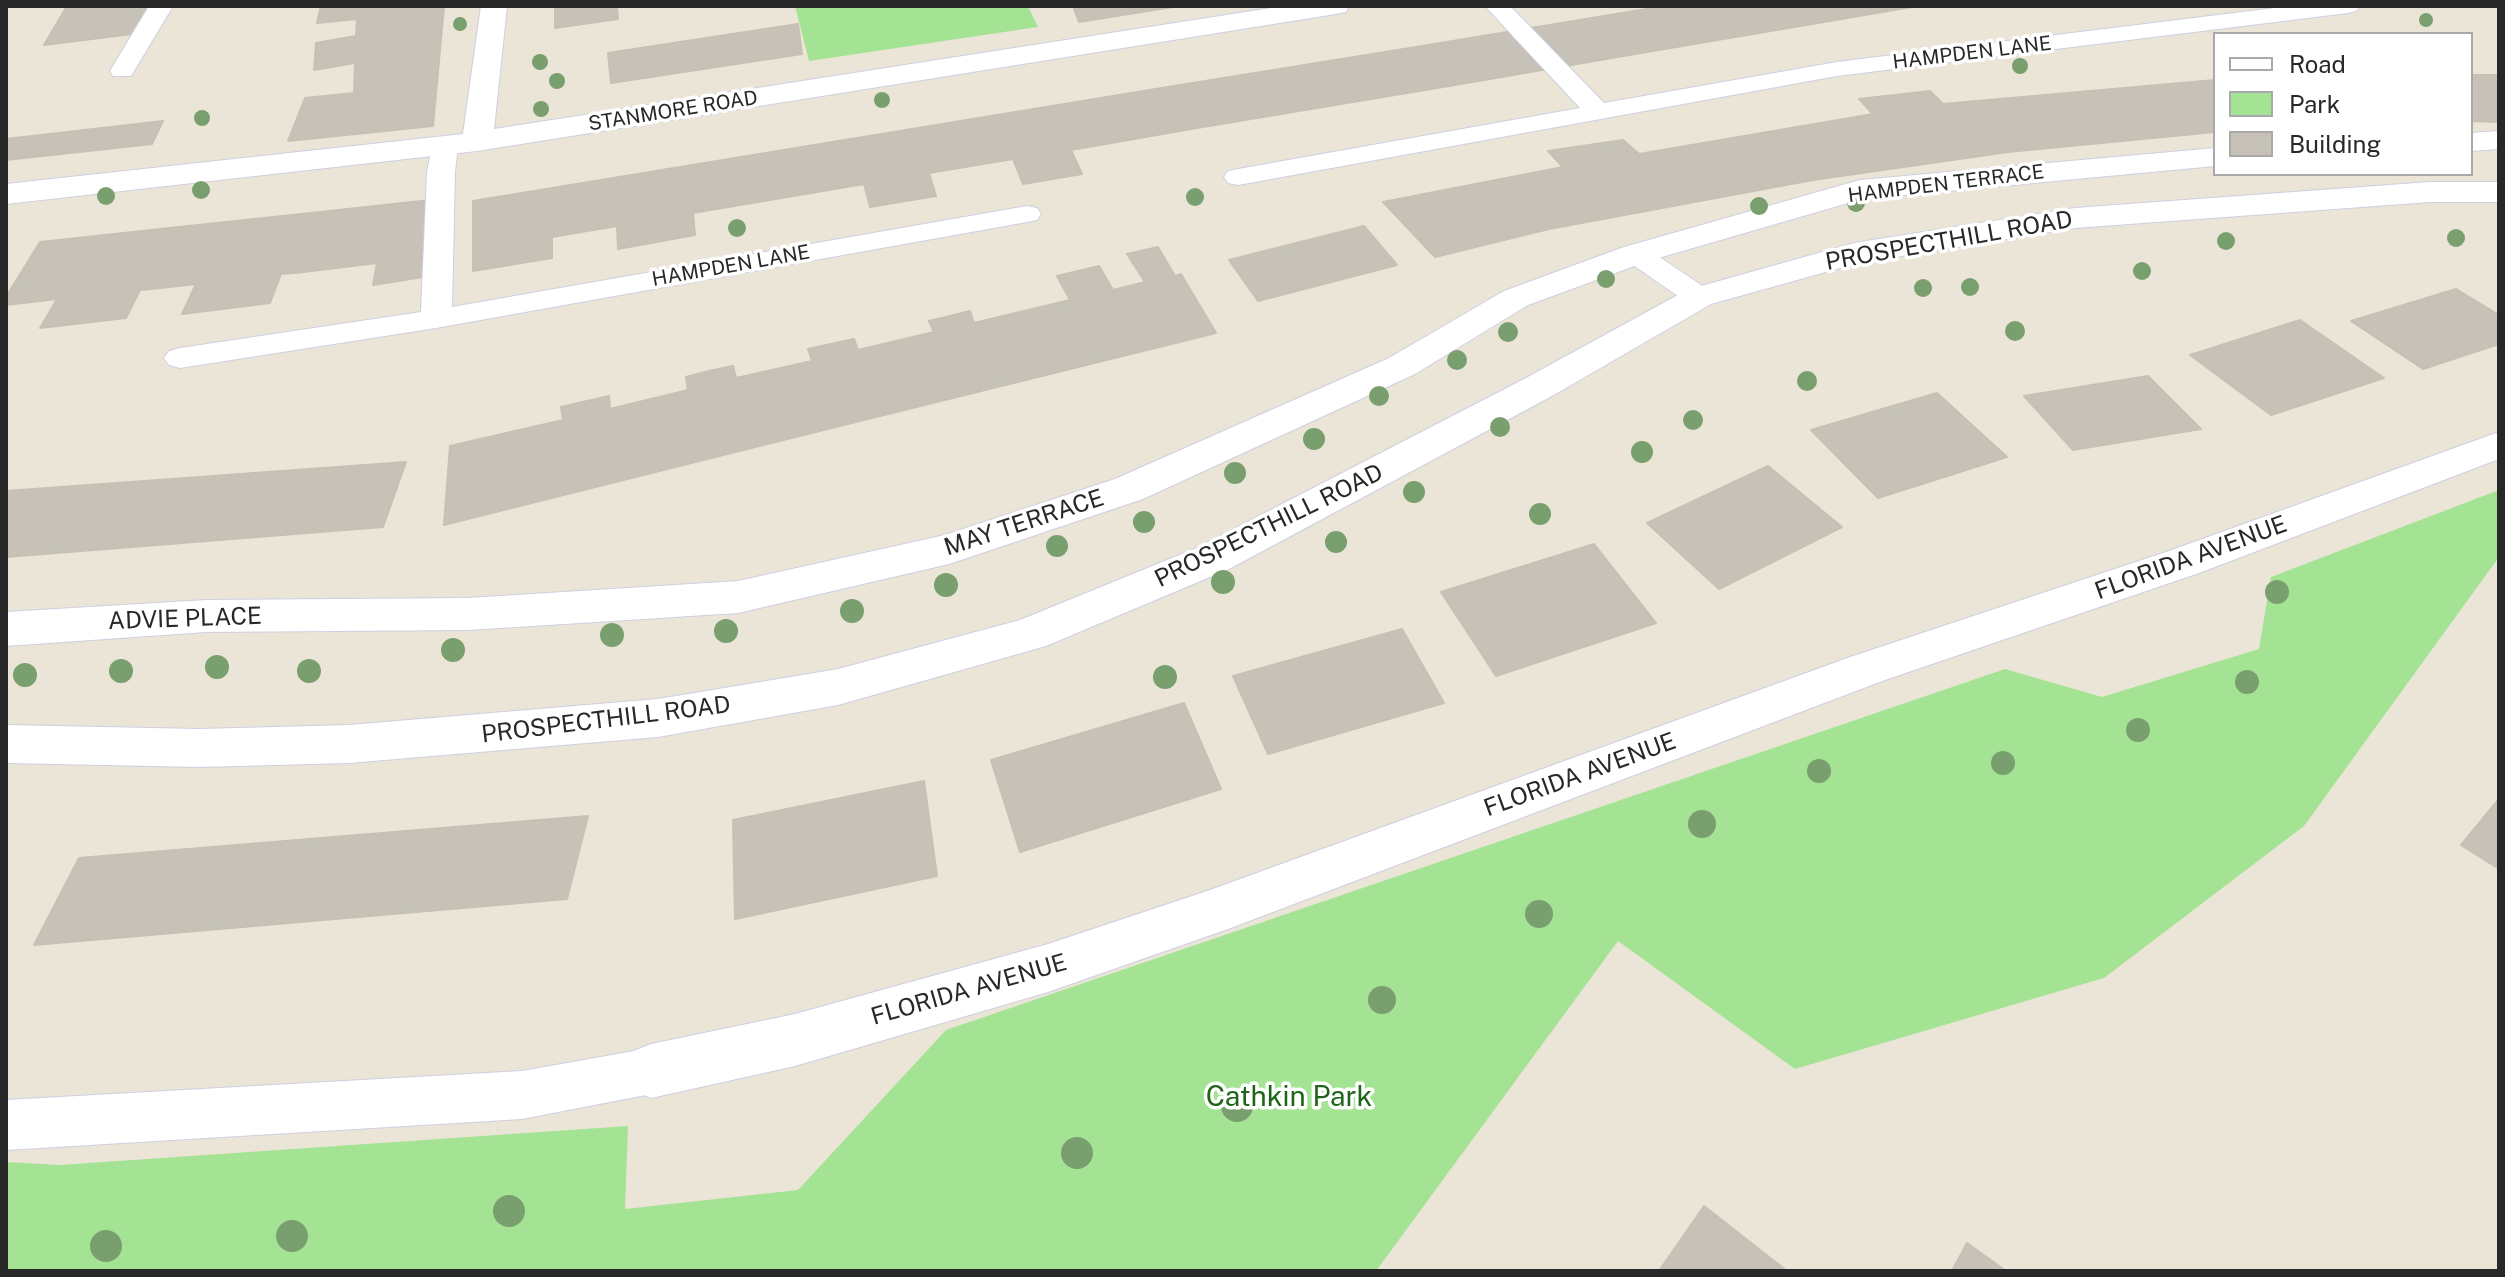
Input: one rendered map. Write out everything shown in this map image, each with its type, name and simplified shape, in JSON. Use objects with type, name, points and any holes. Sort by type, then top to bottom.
[{"type":"street","points":[[477,142],[494,6]]},
{"type":"street","name":"STANMORE ROAD","points":[[6,194],[477,142],[1336,6]]},
{"type":"street","points":[[2473,142],[2499,140]]},
{"type":"street","name":"HAMPDEN TERRACE","points":[[1636,254],[1860,190],[2213,157]]},
{"type":"street","name":"PROSPECTHILL ROAD","points":[[6,744],[200,748],[450,737],[658,718],[838,687],[1030,634],[1214,558],[1539,387],[1699,297],[1854,253],[2075,218],[2430,192],[2499,192]]},
{"type":"street","name":"MAY TERRACE","points":[[364,615],[469,614],[738,597],[949,549],[1129,489],[1402,366],[1516,298],[1636,254]]},
{"type":"street","name":"FLORIDA AVENUE","points":[[651,1071],[795,1040],[1048,968],[1210,913],[1869,668],[2184,562],[2499,445]]},
{"type":"street","name":"ADVIE PLACE","points":[[6,629],[206,616],[364,615]]},
{"type":"lane","points":[[122,71],[161,6]]},
{"type":"lane","points":[[1497,6],[1598,112]]},
{"type":"lane","name":"HAMPDEN LANE","points":[[1238,177],[1837,69],[2348,6]]},
{"type":"lane","points":[[436,319],[441,172],[445,146]]},
{"type":"lane","name":"HAMPDEN LANE","points":[[180,358],[436,319],[1027,214]]},
{"type":"lane","points":[[1636,254],[1699,297]]},
{"type":"lane","points":[[6,1125],[522,1095],[651,1071]]},
{"type":"green space","points":[[795,6],[1028,6],[1038,27],[809,61]]},
{"type":"green space","name":"Cathkin Park","points":[[2499,490],[2499,557],[2304,826],[2104,978],[1795,1069],[1618,941],[1376,1271],[6,1271],[6,1162],[60,1165],[628,1126],[625,1209],[798,1190],[946,1030],[2005,669],[2102,697],[2259,649],[2271,577]]},
{"type":"building","points":[[67,6],[153,6],[140,33],[44,45]]},
{"type":"building","points":[[321,6],[444,6],[433,126],[288,141],[305,98],[354,93],[355,63],[314,70],[316,43],[356,36],[357,19],[317,23]]},
{"type":"building","points":[[555,6],[617,6],[618,19],[555,28]]},
{"type":"building","points":[[1073,6],[1179,6],[1079,22]]},
{"type":"building","points":[[1665,6],[1918,6],[1641,53],[1604,16]]},
{"type":"building","points":[[1604,16],[1641,53],[1449,86],[1416,47]]},
{"type":"building","points":[[798,24],[802,54],[611,83],[608,53]]},
{"type":"building","points":[[1416,47],[1449,86],[1197,128],[1174,86]]},
{"type":"building","points":[[2473,75],[2499,75],[2499,122],[2473,121]]},
{"type":"building","points":[[2213,80],[2213,132],[2008,152],[1954,103]]},
{"type":"building","points":[[1174,86],[1197,128],[1071,150],[1082,174],[1023,184],[1013,159],[929,173],[936,196],[870,207],[864,184],[693,213],[695,235],[618,249],[617,226],[552,237],[552,258],[473,271],[473,201]]},
{"type":"building","points":[[1930,91],[1943,104],[1954,103],[2008,152],[1813,180],[1549,229],[1435,257],[1383,202],[1563,167],[1548,151],[1623,140],[1639,154],[1873,114],[1859,99]]},
{"type":"building","points":[[163,121],[152,144],[6,160],[6,139]]},
{"type":"building","points":[[449,198],[442,274],[373,285],[377,263],[295,273],[320,212]]},
{"type":"building","points":[[320,212],[295,273],[281,274],[270,303],[182,314],[196,284],[151,289],[179,227]]},
{"type":"building","points":[[1364,226],[1397,265],[1258,301],[1229,260]]},
{"type":"building","points":[[179,227],[151,289],[140,290],[126,318],[40,328],[57,299],[6,305],[6,297],[40,242]]},
{"type":"building","points":[[1158,247],[1175,276],[1181,274],[1216,333],[981,391],[950,316],[970,311],[974,323],[1070,300],[1057,276],[1099,266],[1113,290],[1145,282],[1127,254]]},
{"type":"building","points":[[2456,289],[2499,315],[2499,344],[2423,369],[2351,321]]},
{"type":"building","points":[[950,316],[981,391],[731,453],[709,371],[733,366],[736,378],[812,361],[808,349],[854,339],[858,350],[934,332],[929,321]]},
{"type":"building","points":[[2300,320],[2384,378],[2271,415],[2190,355]]},
{"type":"building","points":[[709,371],[731,453],[444,525],[450,446],[563,420],[561,407],[609,396],[610,409],[688,390],[686,377]]},
{"type":"building","points":[[2148,376],[2201,429],[2073,450],[2024,396]]},
{"type":"building","points":[[1937,393],[2007,457],[1878,498],[1811,430]]},
{"type":"building","points":[[406,462],[383,527],[6,557],[6,491]]},
{"type":"building","points":[[1768,466],[1842,527],[1719,589],[1647,523]]},
{"type":"building","points":[[1594,544],[1656,623],[1496,676],[1441,592]]},
{"type":"building","points":[[1402,629],[1444,703],[1268,754],[1233,676]]},
{"type":"building","points":[[1184,703],[1221,789],[1020,852],[991,760]]},
{"type":"building","points":[[924,781],[937,876],[735,919],[733,820]]},
{"type":"building","points":[[2499,799],[2499,869],[2461,845]]},
{"type":"building","points":[[588,816],[567,899],[34,945],[79,858]]},
{"type":"building","points":[[1704,1206],[1787,1271],[1659,1271]]},
{"type":"building","points":[[1967,1243],[2006,1271],[1952,1271]]}]
